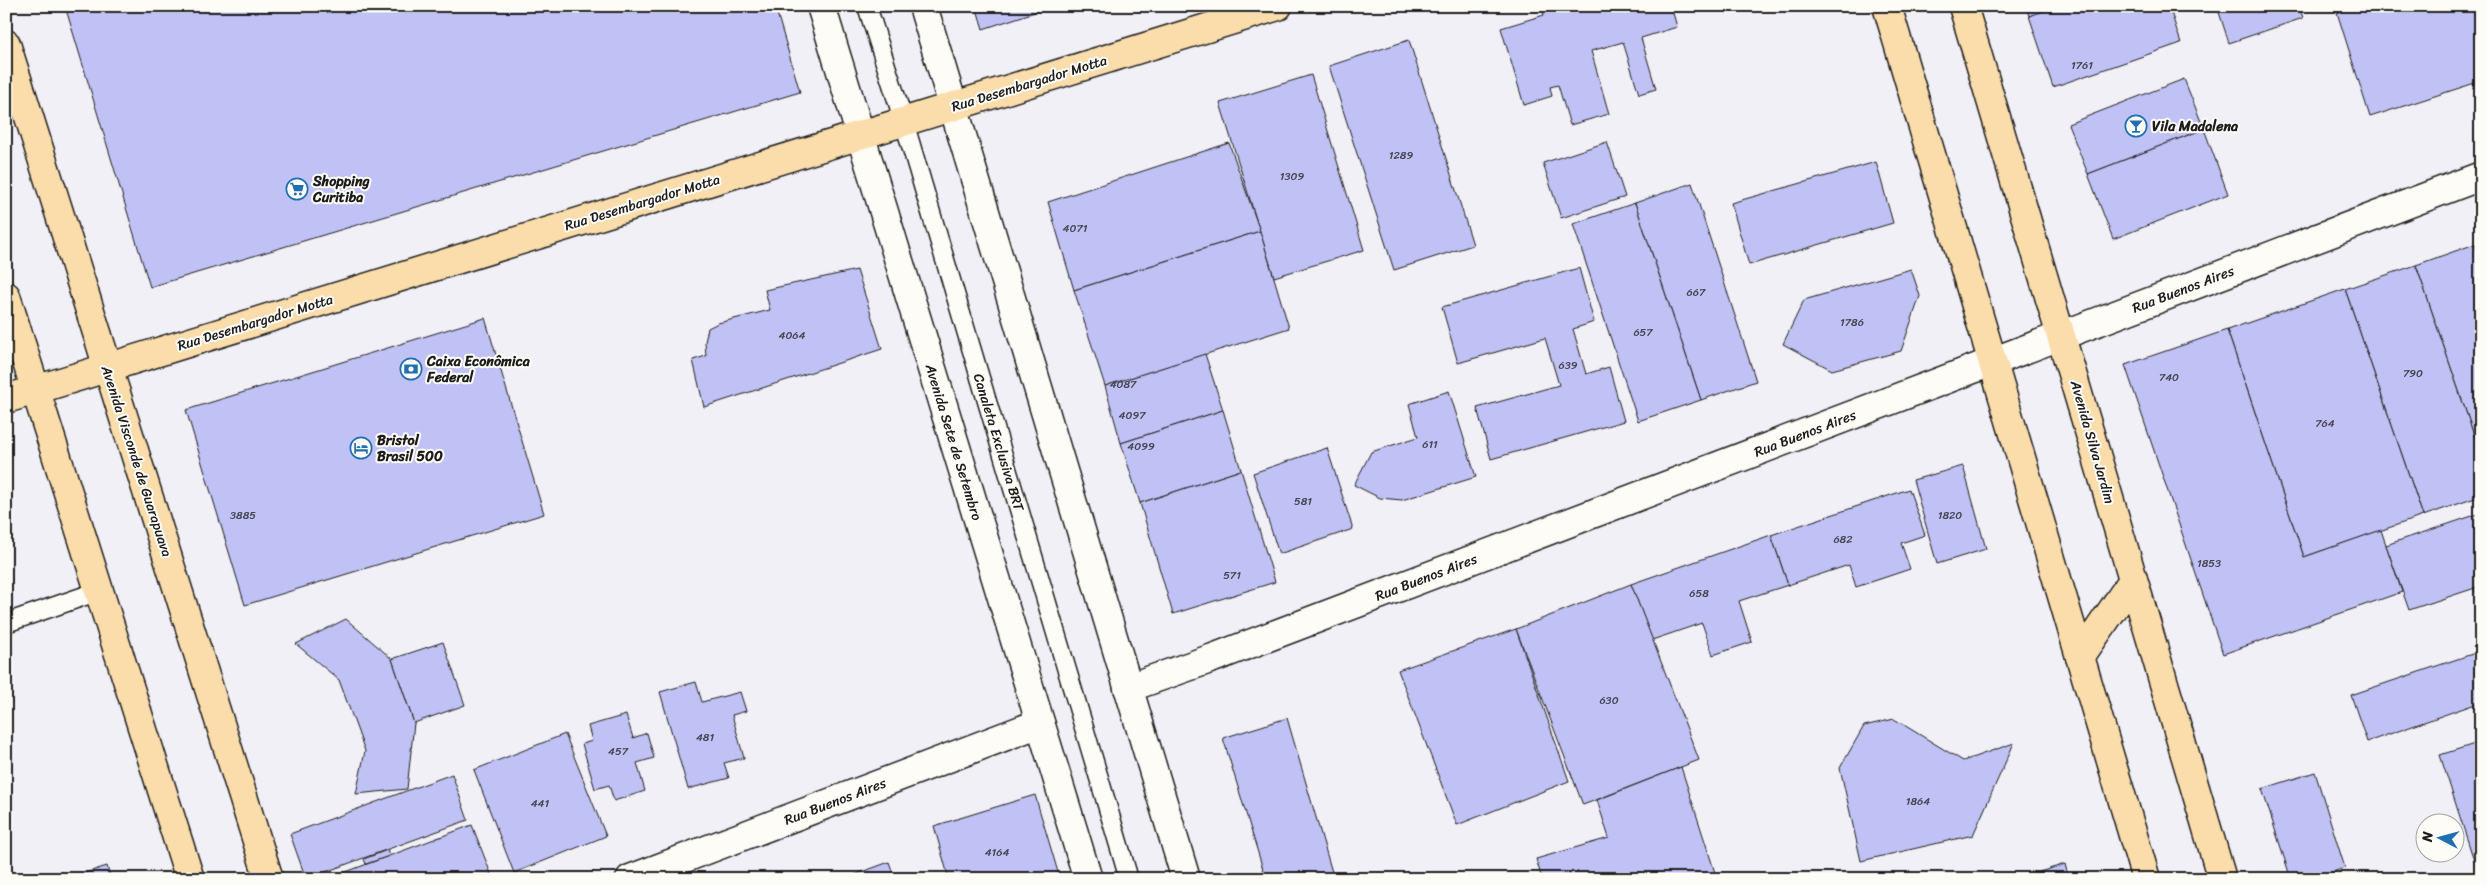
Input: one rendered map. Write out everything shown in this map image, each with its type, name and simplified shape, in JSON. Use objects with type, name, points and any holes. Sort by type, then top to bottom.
[{"type":"main road","name":"Rua Desembargador Motta","points":[[6,399],[1278,6]]},
{"type":"main road","points":[[1887,6],[1994,361],[2146,879]]},
{"type":"main road","name":"Avenida Silva Jardim","points":[[1963,6],[2222,879]]},
{"type":"main road","name":"Avenida Visconde de Guarapuava","points":[[6,44],[269,879]]},
{"type":"main road","points":[[6,296],[190,879]]},
{"type":"main road","points":[[2080,657],[2133,580]]},
{"type":"street","name":"Avenida Sete de Setembro","points":[[821,6],[1088,879]]},
{"type":"street","points":[[923,6],[1186,879]]},
{"type":"street","name":"Rua Buenos Aires","points":[[1128,688],[1213,658],[2481,176]]},
{"type":"street","name":"Rua Buenos Aires","points":[[630,879],[1040,723]]},
{"type":"lane","name":"Canaleta Exclusiva BRT","points":[[867,6],[904,122],[1129,879]]},
{"type":"lane","points":[[6,623],[99,591]]},
{"type":"building","name":"Shopping Curitiba","points":[[65,6],[775,6],[800,92],[150,287]]},
{"type":"building","points":[[976,6],[1053,6],[983,29]]},
{"type":"building","points":[[1551,6],[1671,6],[1677,27],[1641,38],[1656,89],[1639,94],[1623,42],[1591,51],[1609,114],[1570,125],[1558,85],[1550,87],[1552,96],[1524,105],[1501,28],[1544,15],[1542,9]]},
{"type":"building","points":[[2026,6],[2058,6],[2029,16]]},
{"type":"building","points":[[2058,6],[2169,6],[2181,43],[2053,87],[2029,16]]},
{"type":"building","points":[[2217,6],[2299,6],[2303,18],[2229,43]]},
{"type":"building","points":[[2335,6],[2481,6],[2481,81],[2370,117]]},
{"type":"building","points":[[1409,40],[1473,245],[1394,270],[1329,66]]},
{"type":"building","points":[[1311,75],[1364,250],[1274,277],[1220,103]]},
{"type":"building","name":"Vila Madalena","points":[[2184,79],[2204,129],[2088,174],[2068,124]]},
{"type":"building","points":[[2204,129],[2228,194],[2113,239],[2088,174]]},
{"type":"building","points":[[1607,142],[1625,197],[1561,218],[1543,163]]},
{"type":"building","points":[[1229,143],[1260,231],[1074,290],[1048,202]]},
{"type":"building","points":[[1876,162],[1893,223],[1749,265],[1731,203]]},
{"type":"building","points":[[1692,183],[1756,381],[1701,400],[1635,203]]},
{"type":"building","points":[[1635,203],[1701,400],[1638,421],[1573,224]]},
{"type":"building","points":[[1260,231],[1289,328],[1105,386],[1074,290]]},
{"type":"building","points":[[2475,244],[2481,262],[2481,456],[2416,265]]},
{"type":"building","points":[[2416,265],[2481,456],[2481,496],[2423,516],[2345,289]]},
{"type":"building","points":[[1579,268],[1594,322],[1573,329],[1586,374],[1609,367],[1624,421],[1491,459],[1477,408],[1559,385],[1545,338],[1458,363],[1442,307]]},
{"type":"building","points":[[1911,269],[1920,296],[1901,351],[1832,370],[1783,344],[1804,300]]},
{"type":"building","points":[[857,270],[882,349],[704,407],[693,360],[706,356],[705,342],[708,328],[718,323],[770,310],[765,290]]},
{"type":"building","points":[[2345,289],[2423,516],[2304,557],[2227,330]]},
{"type":"building","name":"Bristol Brasil 500","points":[[485,318],[544,514],[245,605],[186,410]]},
{"type":"building","points":[[2227,330],[2304,557],[2381,530],[2402,592],[2223,654],[2125,365]]},
{"type":"building","points":[[1205,354],[1223,410],[1121,443],[1105,386]]},
{"type":"building","points":[[1449,391],[1476,477],[1402,500],[1380,498],[1354,485],[1371,452],[1418,437],[1409,404]]},
{"type":"building","points":[[1223,410],[1241,470],[1140,503],[1121,443]]},
{"type":"building","points":[[1327,448],[1353,529],[1279,554],[1253,473]]},
{"type":"building","points":[[1963,466],[1986,549],[1937,564],[1913,480]]},
{"type":"building","points":[[1241,470],[1275,582],[1173,614],[1140,503]]},
{"type":"building","points":[[1909,489],[1925,535],[1901,543],[1910,569],[1856,587],[1849,565],[1788,585],[1771,535]]},
{"type":"building","points":[[2481,513],[2481,586],[2409,610],[2386,545]]},
{"type":"building","points":[[1771,535],[1788,585],[1739,601],[1752,642],[1713,655],[1702,623],[1652,640],[1631,584]]},
{"type":"building","points":[[1631,584],[1699,760],[1583,805],[1516,629]]},
{"type":"building","points":[[2481,586],[2481,607],[2474,588]]},
{"type":"building","points":[[346,619],[392,659],[414,723],[407,789],[356,794],[365,751],[339,680],[296,644]]},
{"type":"building","points":[[1516,629],[1569,781],[1457,825],[1398,670]]},
{"type":"building","points":[[443,642],[465,705],[414,723],[392,659]]},
{"type":"building","points":[[2481,651],[2481,702],[2367,742],[2351,695]]},
{"type":"building","points":[[696,682],[702,702],[740,692],[746,711],[732,715],[744,758],[724,763],[729,778],[688,789],[660,692]]},
{"type":"building","points":[[626,715],[633,738],[647,733],[654,758],[637,763],[645,791],[614,801],[609,785],[595,789],[582,744],[592,741],[588,726]]},
{"type":"building","points":[[1287,718],[1334,879],[1266,879],[1223,738]]},
{"type":"building","points":[[1894,719],[1963,761],[2014,743],[1973,835],[1861,861],[1840,768],[1864,726]]},
{"type":"building","points":[[565,734],[606,836],[514,873],[474,770]]},
{"type":"building","points":[[2481,742],[2481,879],[2464,829],[2464,812],[2458,812],[2440,755]]},
{"type":"building","points":[[1681,767],[1717,879],[1542,879],[1536,859],[1609,838],[1597,800]]},
{"type":"building","points":[[2315,772],[2345,868],[2311,879],[2291,879],[2262,789]]},
{"type":"building","points":[[452,774],[468,820],[306,879],[290,834]]},
{"type":"building","points":[[1035,795],[1060,879],[949,879],[934,826]]},
{"type":"building","points":[[472,825],[491,874],[479,879],[327,879]]},
{"type":"building","points":[[387,850],[389,856],[366,864],[364,859]]},
{"type":"building","points":[[889,862],[895,879],[855,879],[854,875]]},
{"type":"building","points":[[2065,864],[2069,879],[2017,879]]},
{"type":"building","points":[[107,866],[111,879],[66,879]]},
{"type":"place","name":"Vila Madalena","points":[[2136,126]]},
{"type":"place","name":"Shopping Curitiba","points":[[297,189]]},
{"type":"place","name":"Caixa Econômica Federal","points":[[411,369]]},
{"type":"place","name":"Bristol Brasil 500","points":[[361,448]]}]
